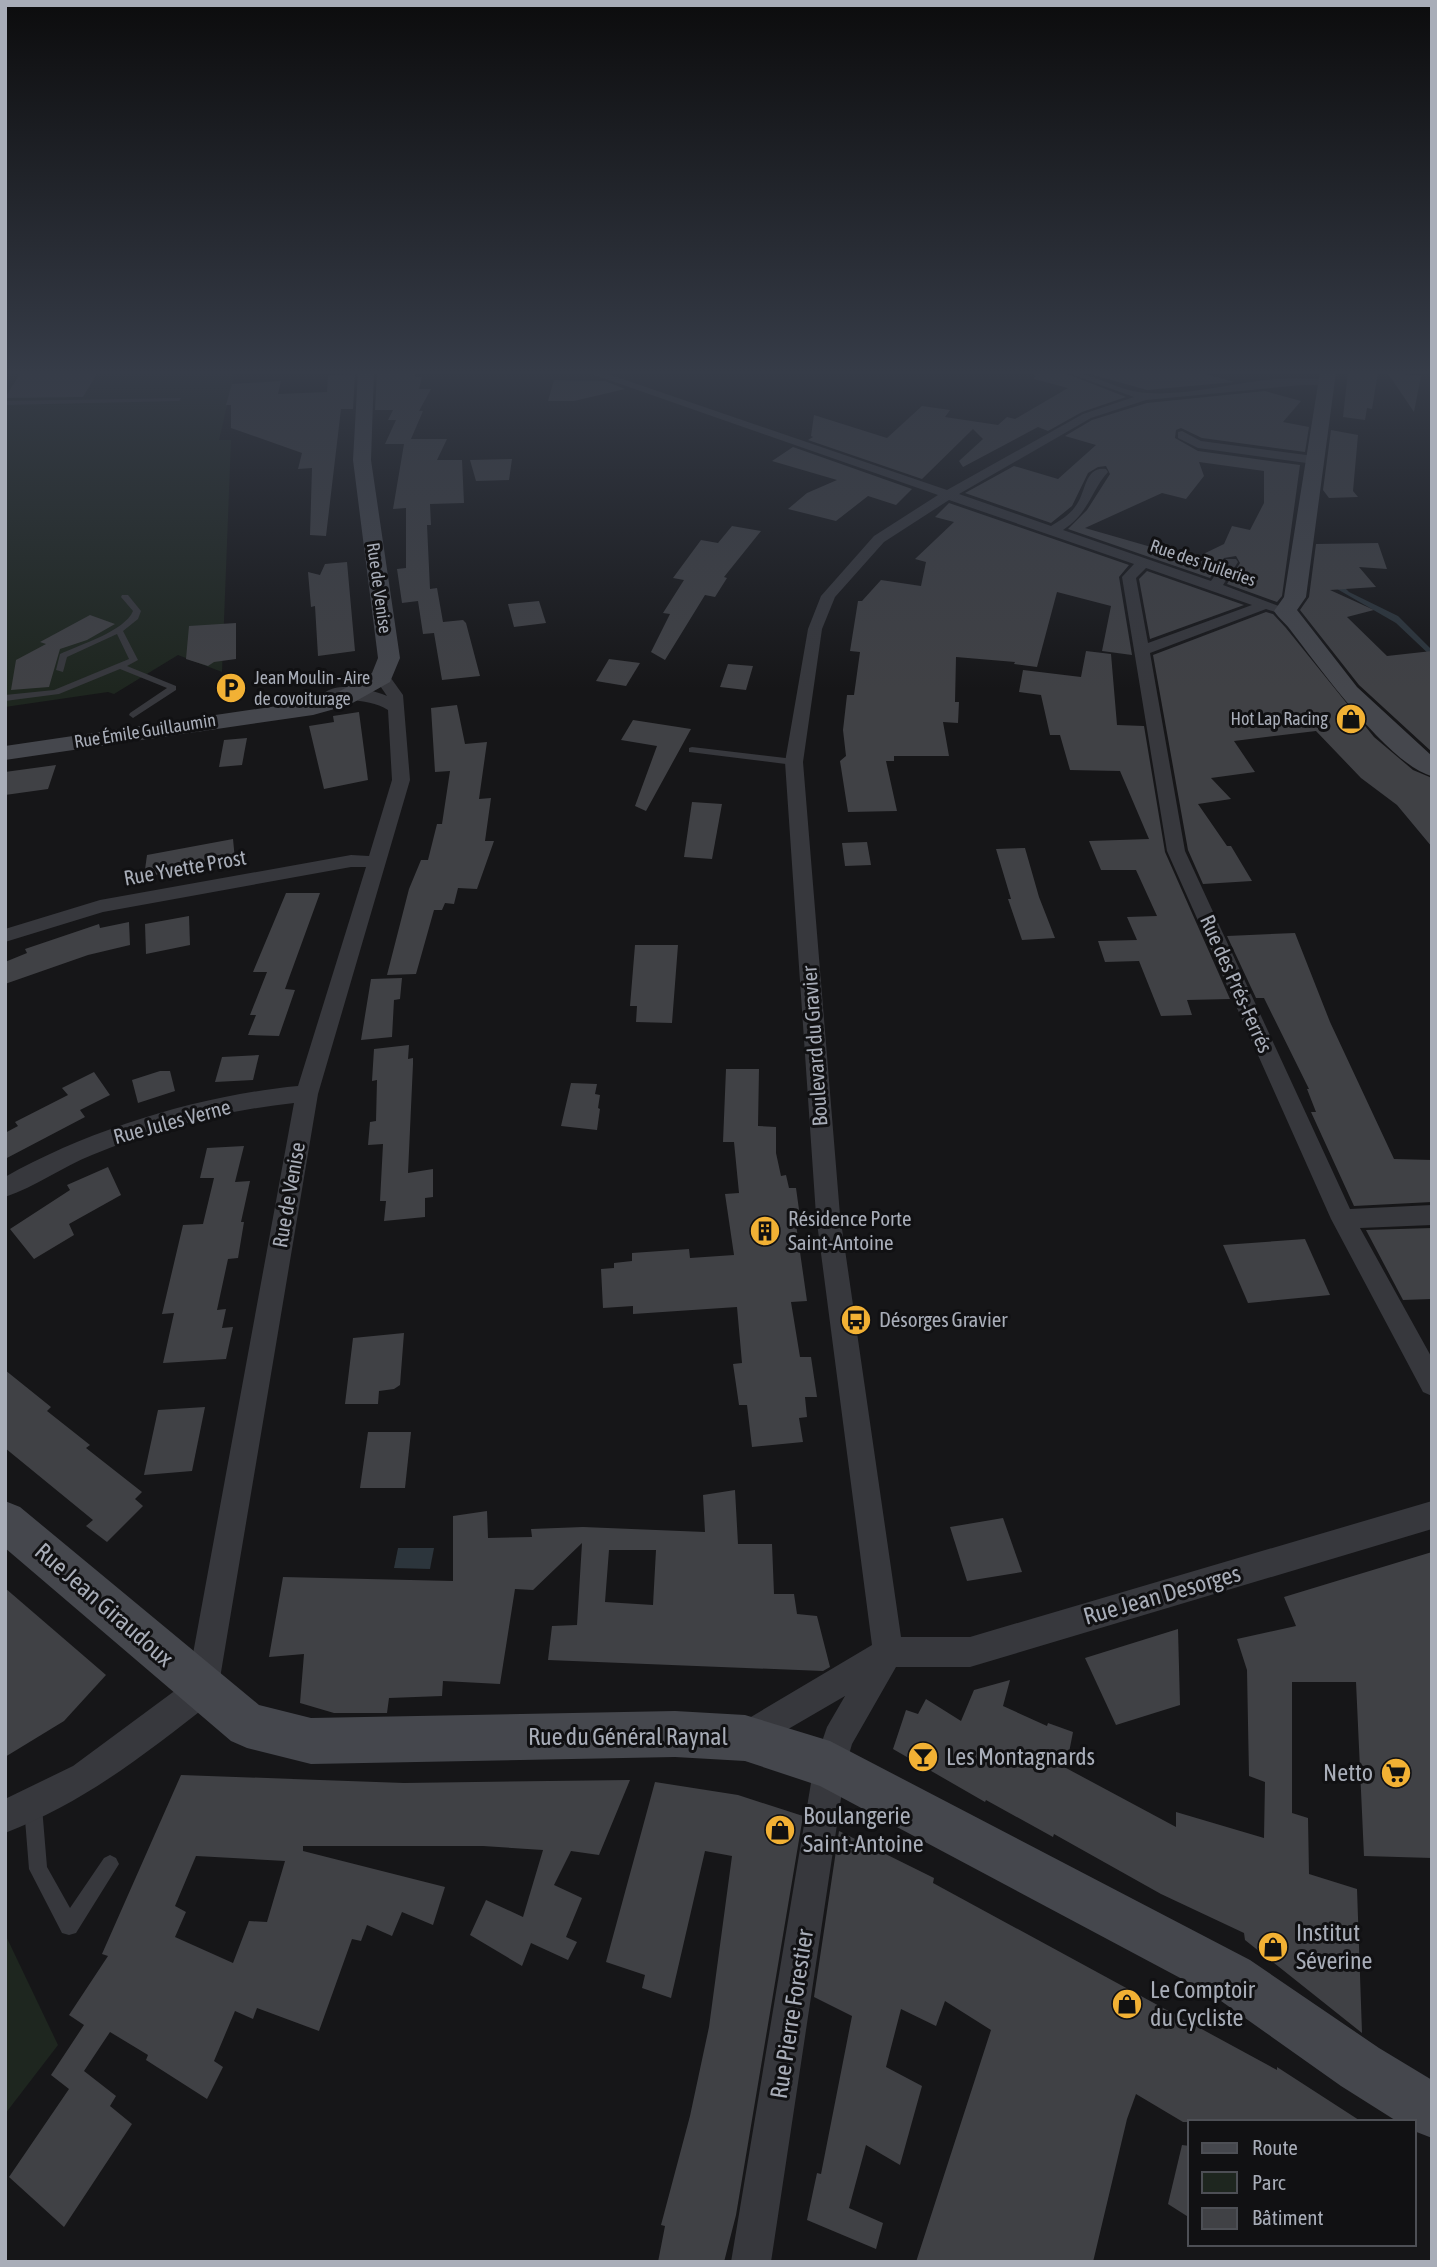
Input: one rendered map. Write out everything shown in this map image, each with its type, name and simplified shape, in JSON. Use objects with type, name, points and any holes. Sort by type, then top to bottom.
[{"type":"main road","name":"Rue de Venise","points":[[364,478],[389,658],[382,677]]},
{"type":"main road","points":[[1275,608],[1295,597],[1312,478]]},
{"type":"main road","points":[[1275,608],[1295,619],[1322,660],[1381,728],[1432,769]]},
{"type":"main road","name":"Rue Émile Guillaumin","points":[[285,710],[331,694],[358,680],[374,661],[386,637]]},
{"type":"main road","points":[[359,691],[382,677]]},
{"type":"main road","name":"Rue Émile Guillaumin","points":[[5,753],[313,708],[359,691]]},
{"type":"main road","name":"Rue Jean Giraudoux","points":[[5,1521],[95,1595],[202,1690]]},
{"type":"main road","name":"Rue du Général Raynal","points":[[202,1690],[247,1725],[312,1741],[675,1734],[745,1738],[830,1765],[1231,1978],[1360,2067],[1432,2111]]},
{"type":"main road","name":"Rue du Général Raynal","points":[[1360,2067],[1432,2127]]},
{"type":"street","name":"Rue des Tuileries","points":[[894,478],[1275,608]]},
{"type":"street","name":"Boulevard du Gravier","points":[[888,1652],[828,1215],[794,762],[814,629],[828,596],[879,538],[978,478]]},
{"type":"street","points":[[1051,531],[1082,510],[1089,499],[1095,478]]},
{"type":"street","points":[[1214,587],[1231,562]]},
{"type":"street","name":"Rue des Prés-Ferrés","points":[[1143,563],[1129,577],[1176,851],[1343,1219],[1432,1384]]},
{"type":"street","points":[[1143,650],[1275,608]]},
{"type":"street","name":"Rue de Venise","points":[[202,1690],[307,1094],[401,780],[395,695],[382,677]]},
{"type":"street","points":[[331,694],[359,691],[382,698],[396,708]]},
{"type":"street","name":"Rue Yvette Prost","points":[[5,936],[100,906],[351,862],[376,862]]},
{"type":"street","name":"Rue Jules Verne","points":[[5,1188],[104,1140],[164,1121],[277,1096],[307,1094]]},
{"type":"street","points":[[1343,1219],[1432,1215]]},
{"type":"street","name":"Rue Jean Desorges","points":[[888,1652],[970,1651],[1432,1515]]},
{"type":"street","points":[[745,1738],[888,1652]]},
{"type":"street","points":[[830,1765],[838,1738],[888,1652]]},
{"type":"street","points":[[19,1811],[86,1779],[202,1690]]},
{"type":"street","name":"Rue Pierre Forestier","points":[[751,2262],[830,1765]]},
{"type":"lane","points":[[60,670],[63,656],[119,631],[135,617],[137,611],[125,597]]},
{"type":"lane","points":[[5,698],[56,692],[123,667],[134,660],[119,631]]},
{"type":"lane","points":[[123,667],[173,688],[133,715]]},
{"type":"lane","points":[[692,750],[794,762]]},
{"type":"lane","points":[[19,1811],[38,1869],[69,1926],[110,1864]]},
{"type":"green space","points":[[5,478],[230,478],[222,672],[178,655],[114,694],[108,692],[5,707]]},
{"type":"green space","points":[[5,1934],[58,2045],[5,2114]]},
{"type":"shaded area","points":[[1329,572],[1349,592],[1398,616],[1432,650],[1432,657],[1396,623],[1325,582]]},
{"type":"shaded area","points":[[398,1548],[434,1548],[430,1569],[394,1568]]},
{"type":"building","points":[[312,478],[333,478],[326,536],[310,535]]},
{"type":"building","points":[[398,478],[463,478],[464,503],[430,504],[431,525],[427,525],[430,589],[437,588],[443,622],[463,620],[466,623],[480,676],[442,680],[434,633],[423,634],[418,601],[402,603],[397,569],[406,568],[406,508],[393,509]]},
{"type":"building","points":[[475,478],[509,478],[509,480],[476,481]]},
{"type":"building","points":[[829,478],[880,478],[912,489],[896,505],[868,496],[836,521],[788,509],[807,493],[837,480]]},
{"type":"building","points":[[993,478],[1086,478],[1072,506],[1051,523],[965,493]]},
{"type":"building","points":[[1108,478],[1203,478],[1186,499],[1162,493],[1085,528],[1193,559],[1224,544],[1232,526],[1250,530],[1264,503],[1264,478],[1298,478],[1282,596],[1277,602],[1227,584],[1240,563],[1236,556],[1224,558],[1210,578],[1068,529],[1087,510]]},
{"type":"building","points":[[1325,478],[1354,478],[1353,491],[1358,497],[1329,498],[1323,490]]},
{"type":"building","points":[[949,503],[1129,565],[1119,577],[1132,655],[1102,651],[1111,606],[1057,592],[1037,667],[1014,664],[1015,662],[956,657],[955,702],[959,702],[958,723],[943,722],[949,756],[894,756],[894,761],[886,761],[897,811],[848,812],[840,761],[846,756],[843,730],[847,695],[854,695],[860,652],[850,651],[858,601],[862,601],[881,580],[921,586],[926,562],[915,559],[954,522],[935,517]]},
{"type":"building","points":[[732,526],[761,531],[724,577],[727,578],[715,597],[705,595],[665,660],[651,652],[670,614],[663,613],[684,580],[673,578],[701,540],[718,543]]},
{"type":"building","points":[[1378,543],[1387,569],[1359,567],[1376,587],[1330,590],[1374,610],[1347,617],[1387,656],[1432,651],[1432,752],[1359,685],[1300,610],[1309,597],[1316,544]]},
{"type":"building","points":[[347,562],[355,651],[318,656],[315,606],[311,607],[308,572],[320,575],[325,564]]},
{"type":"building","points":[[1147,571],[1244,605],[1150,639],[1139,579]]},
{"type":"building","points":[[539,601],[546,623],[514,627],[508,604]]},
{"type":"building","points":[[1266,612],[1273,614],[1286,628],[1374,737],[1413,770],[1432,778],[1432,847],[1397,805],[1361,778],[1316,731],[1234,741],[1255,772],[1211,778],[1231,799],[1198,804],[1227,846],[1231,846],[1252,881],[1203,884],[1188,850],[1153,655]]},
{"type":"building","points":[[90,615],[115,624],[87,640],[60,649],[49,687],[11,690],[16,660],[46,644],[40,642]]},
{"type":"building","points":[[236,623],[236,659],[214,662],[208,666],[186,659],[189,626]]},
{"type":"building","points":[[1086,651],[1111,654],[1117,725],[1144,726],[1165,852],[1230,999],[1187,1000],[1192,1015],[1161,1016],[1139,961],[1105,962],[1098,941],[1137,940],[1127,917],[1157,916],[1136,870],[1101,870],[1089,841],[1149,839],[1120,771],[1070,770],[1060,735],[1050,735],[1041,695],[1019,692],[1023,670],[1081,677]]},
{"type":"building","points":[[609,659],[640,663],[626,686],[596,681]]},
{"type":"building","points":[[728,664],[753,666],[746,690],[720,687]]},
{"type":"building","points":[[457,705],[465,744],[487,742],[479,799],[491,798],[485,841],[494,841],[477,889],[458,888],[454,904],[445,903],[442,910],[434,910],[416,974],[387,975],[409,889],[421,860],[428,860],[437,824],[442,824],[450,771],[435,772],[431,708]]},
{"type":"building","points":[[359,712],[368,780],[324,789],[309,726],[334,722],[333,716]]},
{"type":"building","points":[[633,720],[691,729],[646,811],[635,806],[657,746],[621,740]]},
{"type":"building","points":[[247,738],[242,765],[219,767],[224,740]]},
{"type":"building","points":[[56,765],[48,789],[5,795],[5,772]]},
{"type":"building","points":[[692,802],[722,804],[712,859],[684,857]]},
{"type":"building","points":[[233,839],[235,860],[144,877],[147,855]]},
{"type":"building","points":[[867,842],[871,865],[845,866],[842,843]]},
{"type":"building","points":[[1025,848],[1039,897],[1055,938],[1022,940],[1008,899],[1011,899],[996,849]]},
{"type":"building","points":[[286,893],[320,893],[285,989],[295,990],[279,1036],[248,1035],[256,1015],[250,1015],[267,972],[253,972]]},
{"type":"building","points":[[189,916],[190,945],[146,954],[145,924]]},
{"type":"building","points":[[129,922],[130,945],[88,955],[5,984],[5,962],[27,953],[25,949],[99,924],[100,928]]},
{"type":"building","points":[[1295,933],[1330,1022],[1394,1159],[1432,1160],[1432,1202],[1354,1206],[1311,1112],[1316,1112],[1309,1089],[1264,998],[1256,998],[1227,936]]},
{"type":"building","points":[[635,945],[678,945],[672,1023],[636,1022],[637,1006],[630,1006]]},
{"type":"building","points":[[402,978],[400,999],[394,1000],[392,1037],[361,1040],[371,979]]},
{"type":"building","points":[[409,1045],[408,1059],[413,1058],[413,1064],[408,1173],[433,1169],[433,1197],[425,1198],[425,1217],[384,1221],[386,1201],[380,1201],[383,1144],[368,1145],[370,1122],[376,1121],[377,1080],[372,1081],[374,1049]]},
{"type":"building","points":[[259,1055],[253,1080],[215,1082],[222,1057]]},
{"type":"building","points":[[726,1069],[759,1069],[758,1126],[776,1127],[776,1153],[781,1176],[786,1175],[789,1188],[796,1188],[801,1224],[796,1224],[807,1301],[791,1302],[800,1357],[811,1357],[817,1397],[805,1397],[807,1417],[799,1418],[803,1442],[752,1447],[747,1405],[739,1405],[733,1364],[742,1363],[737,1307],[633,1314],[633,1306],[603,1308],[601,1269],[614,1268],[614,1263],[632,1261],[632,1253],[689,1249],[690,1258],[734,1255],[725,1194],[739,1193],[734,1142],[723,1142]]},
{"type":"building","points":[[160,1071],[170,1071],[175,1091],[138,1103],[132,1080]]},
{"type":"building","points":[[94,1072],[110,1095],[80,1110],[85,1117],[5,1159],[5,1133],[18,1126],[15,1122],[68,1095],[62,1088]]},
{"type":"building","points":[[571,1083],[597,1084],[595,1094],[600,1095],[600,1109],[597,1130],[561,1126]]},
{"type":"building","points":[[244,1146],[235,1182],[250,1181],[241,1222],[244,1222],[238,1258],[228,1259],[217,1310],[226,1309],[222,1328],[233,1327],[226,1359],[163,1363],[174,1313],[162,1314],[183,1225],[203,1224],[214,1178],[200,1178],[207,1148]]},
{"type":"building","points":[[108,1167],[121,1195],[69,1224],[74,1235],[34,1259],[10,1229],[70,1190],[67,1185]]},
{"type":"building","points":[[1432,1228],[1432,1299],[1403,1300],[1366,1230]]},
{"type":"building","points":[[1305,1239],[1330,1295],[1248,1303],[1223,1245]]},
{"type":"building","points":[[404,1333],[400,1385],[394,1389],[379,1391],[378,1404],[345,1404],[353,1338]]},
{"type":"building","points":[[5,1370],[51,1407],[47,1411],[90,1445],[86,1448],[142,1492],[135,1499],[143,1506],[107,1542],[86,1526],[93,1520],[5,1448]]},
{"type":"building","points":[[205,1407],[192,1471],[144,1475],[158,1410]]},
{"type":"building","points":[[368,1432],[411,1432],[405,1488],[360,1488]]},
{"type":"building","points":[[735,1490],[738,1544],[772,1544],[774,1594],[794,1594],[797,1614],[817,1616],[830,1667],[823,1671],[548,1660],[552,1626],[577,1625],[582,1543],[533,1590],[515,1589],[500,1684],[443,1681],[442,1696],[389,1698],[387,1713],[334,1713],[300,1703],[304,1654],[269,1657],[283,1577],[453,1581],[453,1516],[487,1511],[488,1538],[532,1537],[531,1529],[583,1527],[705,1532],[703,1495]],"holes":[[[609,1550],[656,1550],[653,1605],[605,1602]]]},
{"type":"building","points":[[1003,1518],[1022,1572],[967,1581],[950,1527]]},
{"type":"building","points":[[1432,1552],[1432,1858],[1364,1856],[1356,1682],[1292,1682],[1292,1813],[1308,1818],[1309,1874],[1357,1889],[1362,2033],[1245,1940],[1244,1933],[1161,1894],[1054,1834],[1053,1837],[986,1800],[985,1802],[893,1749],[906,1710],[918,1714],[926,1699],[961,1721],[974,1690],[1010,1680],[1003,1706],[1047,1726],[1048,1723],[1073,1732],[1066,1768],[1176,1827],[1176,1812],[1264,1838],[1265,1782],[1249,1776],[1247,1670],[1237,1639],[1296,1626],[1284,1597]]},
{"type":"building","points":[[5,1588],[106,1675],[64,1721],[5,1757]]},
{"type":"building","points":[[1178,1629],[1180,1705],[1116,1725],[1085,1658]]},
{"type":"building","points":[[181,1775],[404,1783],[630,1780],[599,1855],[571,1851],[554,1885],[582,1898],[566,1937],[577,1942],[568,1960],[531,1943],[522,1966],[470,1935],[486,1900],[523,1917],[543,1850],[483,1846],[303,1846],[303,1851],[445,1887],[433,1925],[402,1912],[392,1936],[367,1925],[361,1941],[352,1939],[319,2031],[257,2008],[253,2019],[235,2011],[214,2061],[223,2067],[207,2099],[146,2060],[148,2055],[110,2032],[84,2071],[116,2096],[110,2106],[132,2124],[64,2227],[9,2177],[69,2089],[51,2075],[84,2025],[69,2015],[108,1956],[102,1954]],"holes":[[[196,1856],[285,1861],[267,1922],[249,1921],[233,1963],[175,1937],[186,1912],[175,1906]]]},
{"type":"building","points":[[655,1782],[738,1795],[803,1816],[736,2215],[724,2262],[658,2262],[665,2226],[661,2225],[690,2116],[709,2027],[732,1856],[705,1851],[671,1998],[642,1988],[645,1975],[606,1962]]},
{"type":"building","points":[[839,1831],[934,1878],[933,1883],[1277,2070],[1277,2067],[1359,2120],[1183,2122],[1136,2094],[1127,2119],[1093,2262],[916,2262],[991,2030],[945,2001],[936,2026],[901,2009],[886,2067],[922,2086],[900,2165],[866,2145],[849,2208],[883,2223],[876,2249],[807,2220],[817,2173],[821,2174],[852,2016],[814,1997]]},
{"type":"building","points":[[1182,2145],[1188,2146],[1188,2217],[1168,2204]]},
{"type":"place","name":"Jean Moulin - Aire de covoiturage","points":[[231,688]]},
{"type":"place","name":"Hot Lap Racing","points":[[1351,719]]},
{"type":"place","name":"Résidence Porte Saint-Antoine","points":[[765,1231]]},
{"type":"place","name":"Désorges Gravier","points":[[856,1320]]},
{"type":"place","name":"Les Montagnards","points":[[923,1757]]},
{"type":"place","name":"Netto","points":[[1396,1773]]},
{"type":"place","name":"Boulangerie Saint-Antoine","points":[[780,1830]]},
{"type":"place","name":"Institut Séverine","points":[[1273,1947]]},
{"type":"place","name":"Le Comptoir du Cycliste","points":[[1127,2004]]}]
